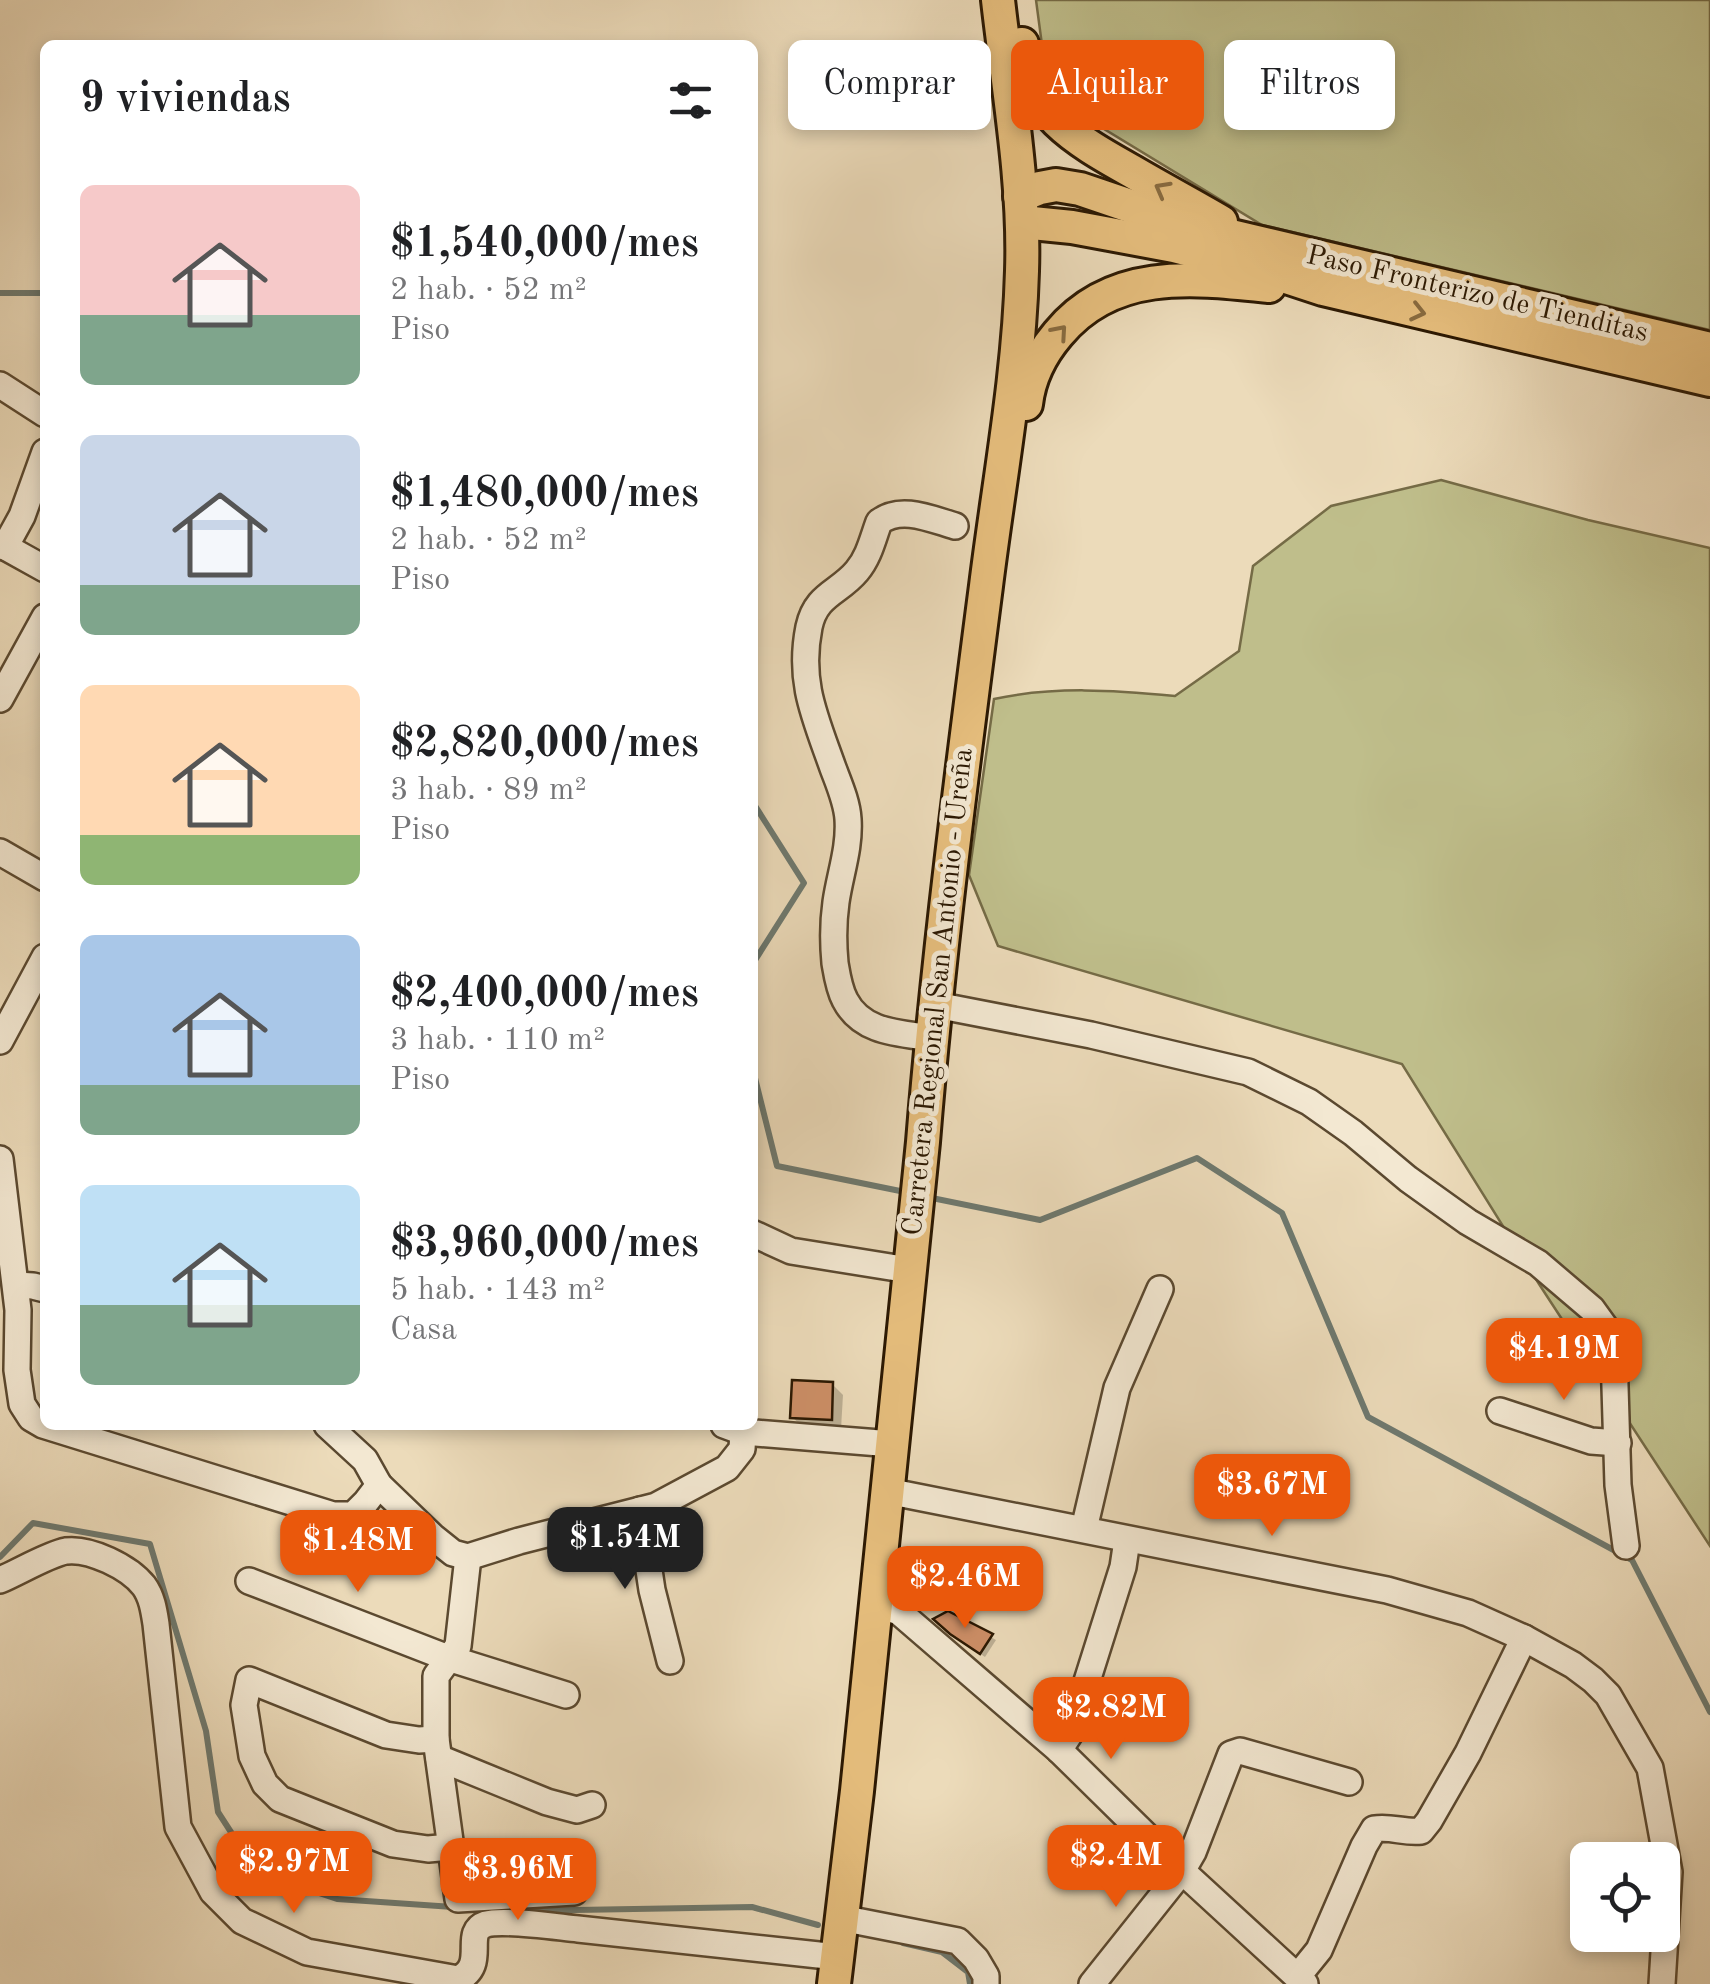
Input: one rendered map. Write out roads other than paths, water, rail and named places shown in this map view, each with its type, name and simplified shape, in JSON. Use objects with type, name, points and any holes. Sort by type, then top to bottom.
[{"type":"main road","name":"Carretera Regional San Antonio - Ureña","points":[[835,1971],[932,1038],[976,659],[1014,390],[1022,270],[1021,209],[998,0]]},
{"type":"main road","points":[[1020,0],[1027,79],[1057,123],[1245,239]]},
{"type":"main road","name":"Paso Fronterizo de Tienditas","points":[[1021,209],[1040,188],[1080,189],[1190,226],[1710,349]]},
{"type":"main road","points":[[1021,209],[1072,226],[1252,266],[1323,289]]},
{"type":"main road","points":[[976,659],[989,636],[1010,550],[1027,394],[1038,364],[1065,325],[1106,294],[1159,280],[1323,289]]},
{"type":"main road","name":"Paso Fronterizo de Tienditas","points":[[1323,289],[1710,380]]},
{"type":"street","points":[[0,385],[40,411]]},
{"type":"street","points":[[40,466],[22,516],[3,546],[40,566]]},
{"type":"street","points":[[932,1038],[877,1029],[862,1021],[843,997],[832,938],[849,844],[848,814],[810,702],[804,661],[814,610],[830,592],[856,574],[879,522],[896,513],[955,526]]},
{"type":"street","points":[[0,699],[40,626]]},
{"type":"street","points":[[0,852],[40,875]]},
{"type":"street","points":[[0,1040],[40,965]]},
{"type":"street","points":[[936,1005],[1092,1035],[1248,1072],[1309,1102],[1408,1180],[1468,1222],[1538,1263],[1592,1310],[1605,1327],[1614,1354],[1618,1485],[1626,1546]]},
{"type":"street","points":[[0,1159],[16,1285],[17,1370],[22,1404],[31,1418],[40,1422]]},
{"type":"street","points":[[758,1236],[792,1251],[909,1270]]},
{"type":"street","points":[[16,1285],[40,1288]]},
{"type":"street","points":[[1084,1530],[1117,1388],[1160,1289]]},
{"type":"street","points":[[1500,1411],[1591,1441],[1618,1443]]},
{"type":"street","points":[[62,1430],[333,1515],[353,1514],[379,1484]]},
{"type":"street","points":[[332,1430],[365,1460],[379,1484],[433,1537],[453,1553],[468,1558],[656,1506],[726,1468],[742,1449],[733,1430]]},
{"type":"street","points":[[744,1430],[892,1444]]},
{"type":"street","points":[[887,1491],[1387,1590],[1468,1613],[1573,1665],[1608,1696],[1650,1768],[1668,1872],[1662,1984]]},
{"type":"street","points":[[640,1510],[652,1590],[670,1660]]},
{"type":"street","points":[[1059,1750],[1071,1732],[1123,1567],[1127,1540]]},
{"type":"street","points":[[0,1580],[64,1552],[80,1552],[100,1556],[144,1586],[156,1624],[178,1827],[213,1892],[242,1921],[268,1935],[307,1952],[458,1979],[469,1974],[473,1966],[474,1935],[490,1923],[540,1925],[835,1971]]},
{"type":"street","points":[[468,1558],[458,1646],[436,1676],[438,1748],[458,1900],[574,1892]]},
{"type":"street","points":[[249,1580],[448,1658],[566,1695]]},
{"type":"street","points":[[876,1604],[899,1612],[1059,1750],[1301,1980],[1319,1950],[1374,1829],[1421,1831],[1429,1821],[1468,1753],[1524,1638]]},
{"type":"street","points":[[451,1847],[428,1849],[393,1844],[280,1799],[265,1784],[252,1756],[244,1706],[249,1680],[386,1735],[419,1740],[546,1802],[577,1810],[592,1805]]},
{"type":"street","points":[[1092,1984],[1194,1852],[1231,1754],[1240,1751],[1349,1782]]},
{"type":"street","points":[[841,1918],[958,1940],[976,1959],[986,1984]]},
{"type":"waterway","points":[[0,293],[40,293]]},
{"type":"waterway","points":[[758,810],[804,883],[758,956]]},
{"type":"waterway","points":[[758,1090],[777,1166],[910,1193]]},
{"type":"waterway","points":[[927,1197],[1040,1220],[1197,1158],[1282,1213],[1368,1417],[1632,1560],[1710,1712]]},
{"type":"waterway","points":[[0,1557],[33,1523],[150,1544],[206,1731],[218,1812],[249,1860],[283,1881],[337,1899],[453,1907]]},
{"type":"waterway","points":[[516,1911],[752,1907],[818,1925]]},
{"type":"waterway","points":[[903,1943],[942,1952],[968,1972],[970,1984]]}]
